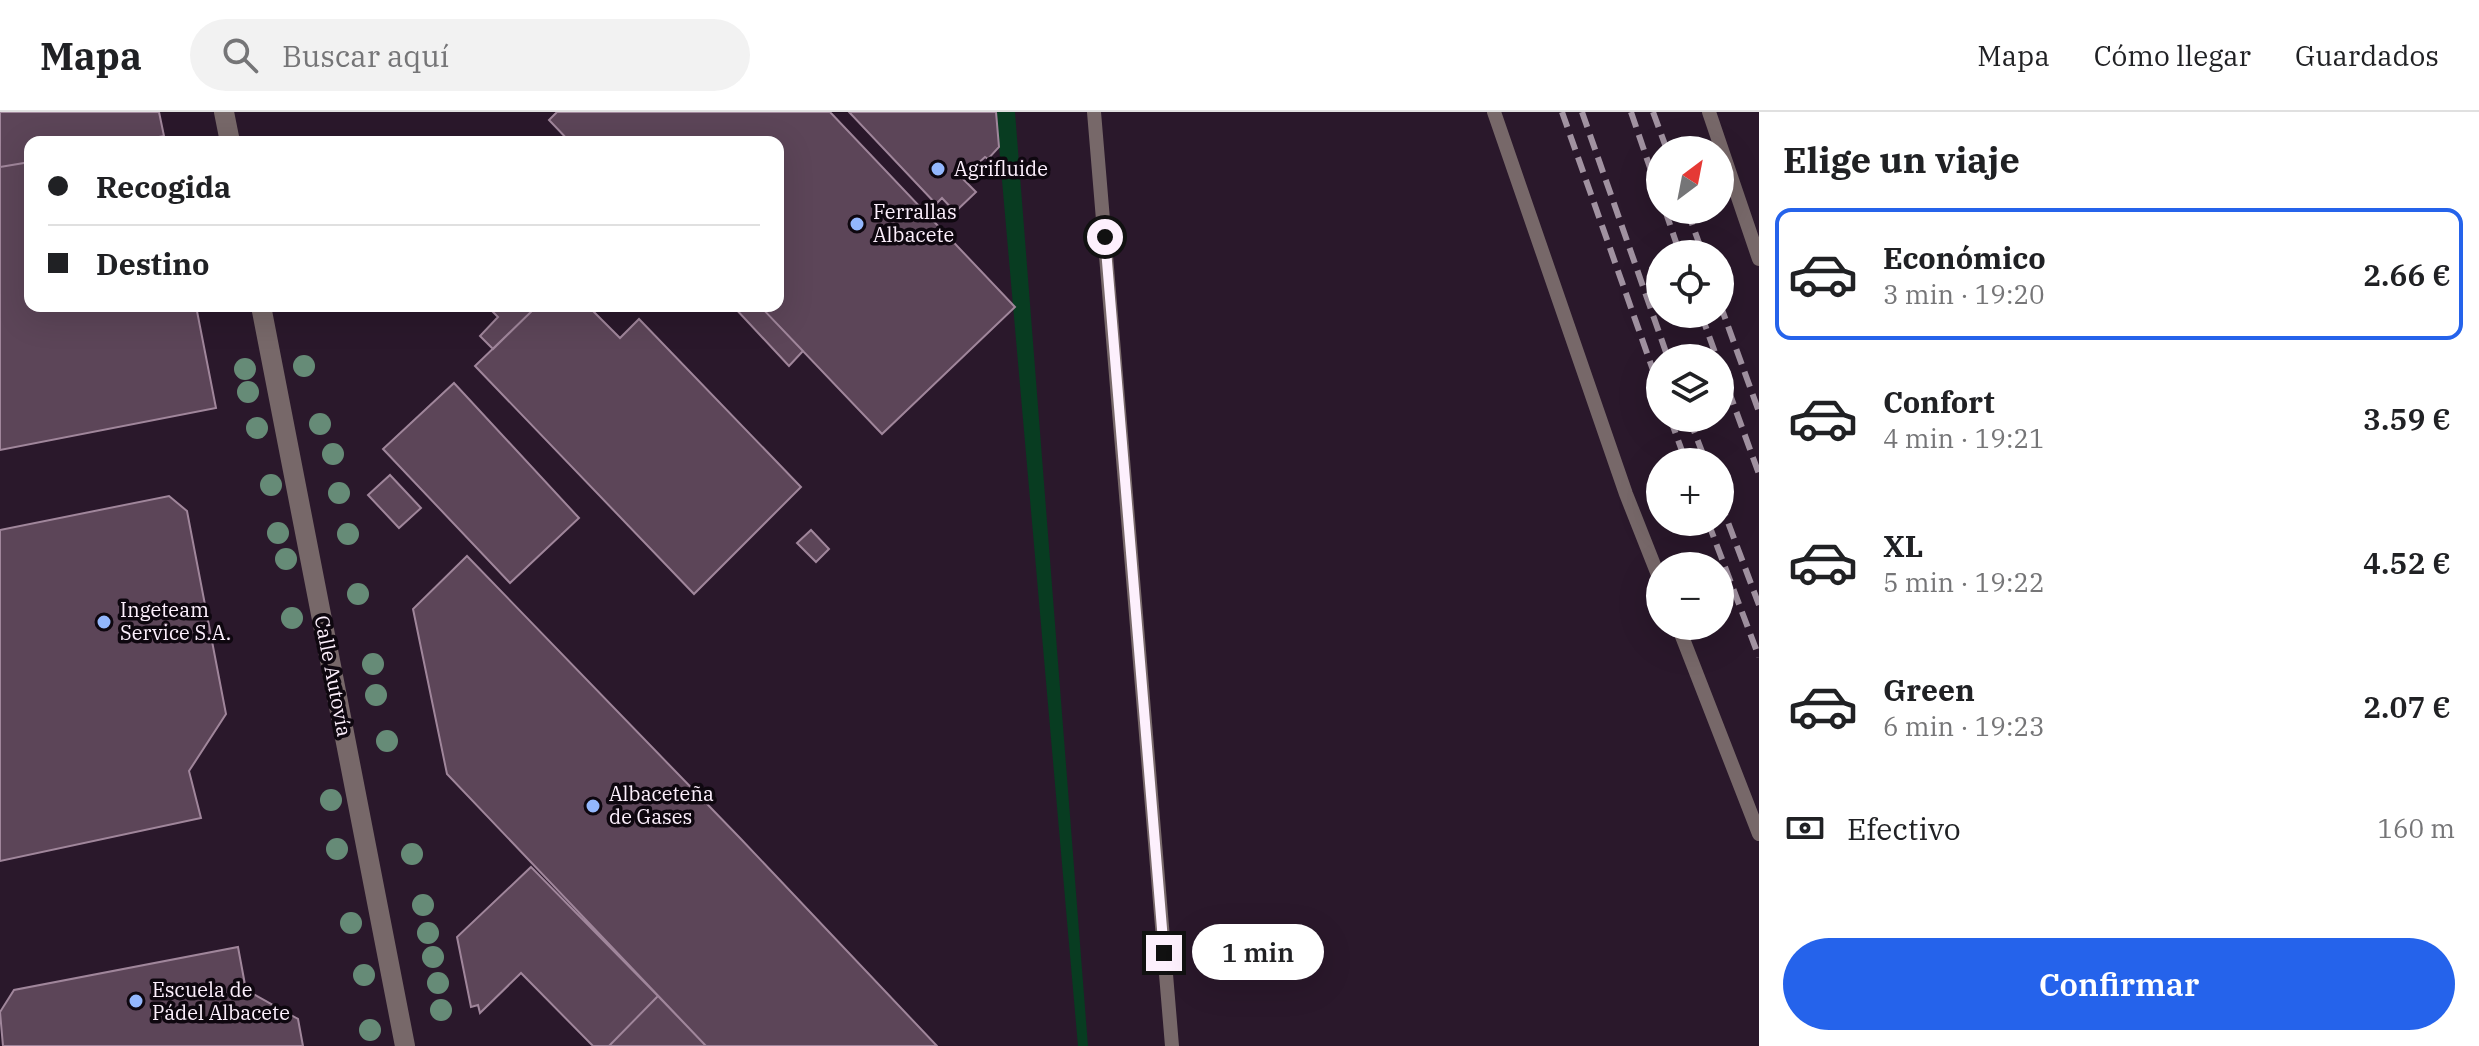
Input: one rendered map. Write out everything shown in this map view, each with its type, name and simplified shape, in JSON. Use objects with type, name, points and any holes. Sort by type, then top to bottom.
[{"type":"street","points":[[224,112],[229,136]]},
{"type":"street","name":"Calle Autovía","points":[[262,312],[405,1046]]},
{"type":"lane","points":[[1094,112],[1172,1046]]},
{"type":"lane","points":[[1494,112],[1649,552]]},
{"type":"lane","points":[[1709,112],[1759,259]]},
{"type":"lane","points":[[1683,640],[1759,834]]},
{"type":"green space","points":[[996,112],[1015,112],[1088,1046],[1078,1046]]},
{"type":"building","points":[[0,112],[159,112],[164,136],[24,136],[24,163],[0,167]]},
{"type":"building","name":"Ferrallas Albacete","points":[[557,112],[830,112],[1015,307],[882,434],[766,312],[784,312],[784,136],[564,136],[549,120]]},
{"type":"building","name":"Agrifluide","points":[[849,112],[996,112],[999,147],[962,178],[976,192],[955,212],[942,198],[936,204]]},
{"type":"building","points":[[24,163],[24,312],[197,312],[216,408],[0,450],[0,167]]},
{"type":"building","points":[[493,312],[531,312],[493,349],[480,336],[498,317]]},
{"type":"building","points":[[531,312],[594,312],[620,338],[639,319],[801,487],[694,594],[475,366]]},
{"type":"building","points":[[739,312],[766,312],[803,351],[789,366]]},
{"type":"building","points":[[454,383],[579,518],[510,583],[383,449]]},
{"type":"building","points":[[390,475],[421,508],[399,528],[368,495]]},
{"type":"building","name":"Ingeteam Service S.A.","points":[[169,496],[187,511],[226,714],[189,771],[201,818],[0,861],[0,530]]},
{"type":"building","points":[[811,530],[829,549],[816,562],[797,543]]},
{"type":"building","name":"Albaceteña de Gases","points":[[467,556],[937,1046],[706,1046],[447,774],[413,609]]},
{"type":"building","points":[[531,867],[658,996],[609,1046],[593,1046],[521,973],[480,1013],[478,1005],[471,1007],[457,937]]},
{"type":"building","name":"Escuela de Pádel Albacete","points":[[238,947],[246,990],[298,1019],[303,1046],[3,1046],[0,1012],[14,990]]},
{"type":"building","points":[[658,996],[706,1046],[609,1046]]},
{"type":"railway","points":[[1562,112],[1646,350]]},
{"type":"railway","points":[[1582,112],[1663,344]]},
{"type":"railway","points":[[1631,112],[1646,156]]},
{"type":"railway","points":[[1653,112],[1662,136]]},
{"type":"railway","points":[[1670,224],[1675,240]]},
{"type":"railway","points":[[1692,224],[1698,240]]},
{"type":"railway","points":[[1706,328],[1712,344]]},
{"type":"railway","points":[[1729,328],[1759,412]]},
{"type":"railway","points":[[1734,405],[1759,474]]},
{"type":"railway","points":[[1675,432],[1681,448]]},
{"type":"railway","points":[[1694,432],[1701,448]]},
{"type":"railway","points":[[1713,536],[1759,657]]},
{"type":"railway","points":[[1733,536],[1759,605]]},
{"type":"place","name":"Agrifluide","points":[[938,169]]},
{"type":"place","name":"Ferrallas Albacete","points":[[857,224]]},
{"type":"place","name":"Ingeteam Service S.A.","points":[[104,622]]},
{"type":"place","name":"Albaceteña de Gases","points":[[593,806]]},
{"type":"place","name":"Escuela de Pádel Albacete","points":[[136,1001]]},
{"type":"route","points":[[1105,237],[1164,953]]}]
